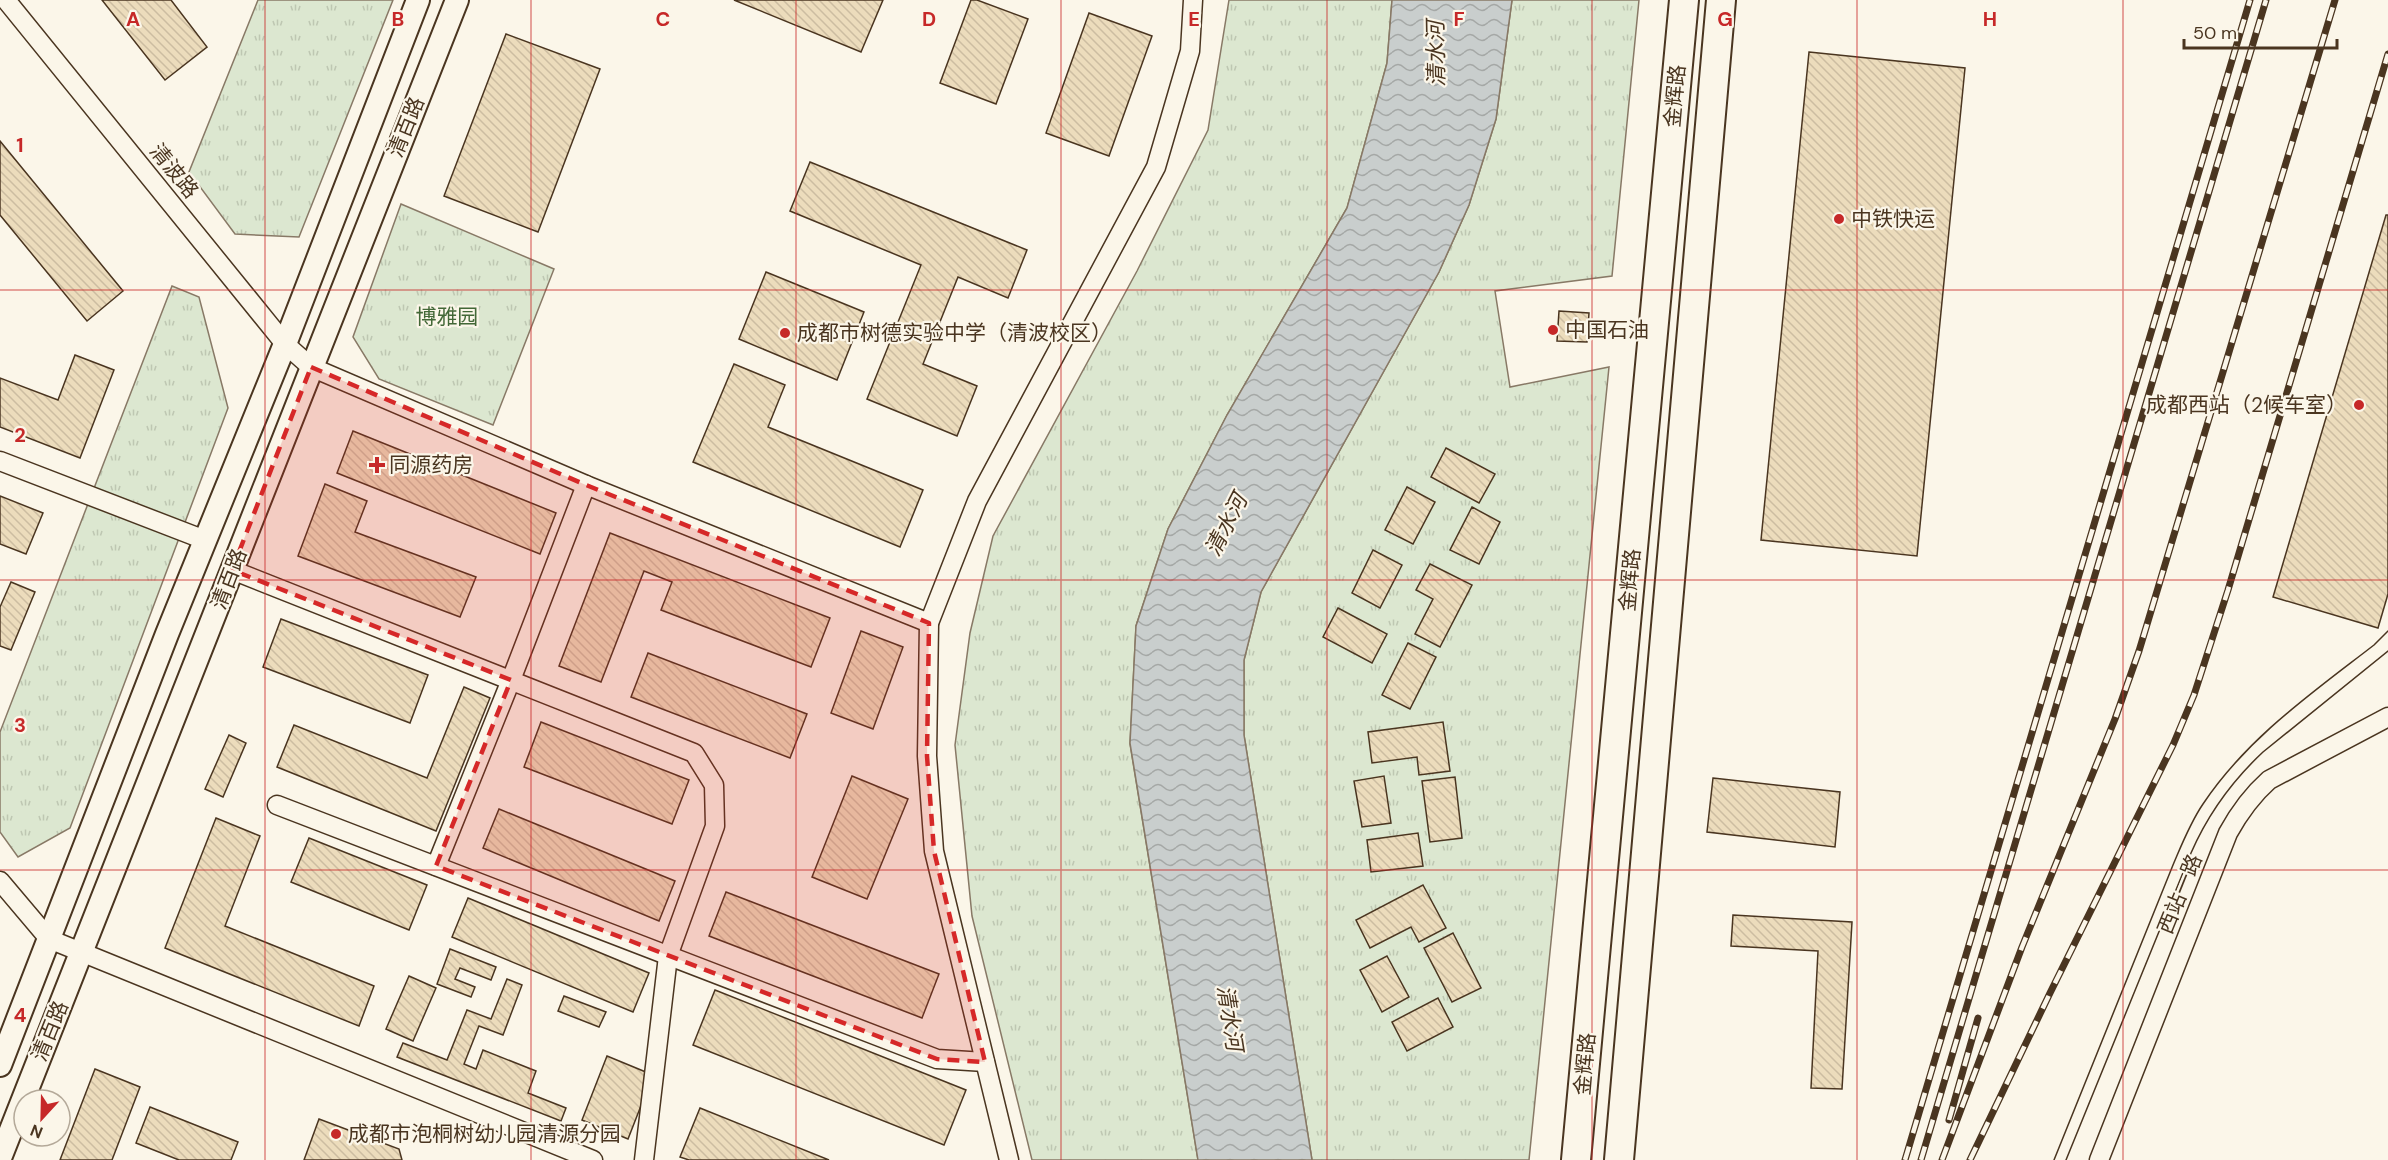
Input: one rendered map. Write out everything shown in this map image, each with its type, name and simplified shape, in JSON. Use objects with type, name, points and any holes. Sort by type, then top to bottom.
[{"type":"main road","name":"金辉路","points":[[1576,1160],[1684,0]]},
{"type":"main road","name":"金辉路","points":[[1619,1160],[1721,0]]},
{"type":"street","name":"清百路","points":[[0,1065],[205,540],[285,344],[418,0]]},
{"type":"street","name":"清百路","points":[[0,1158],[457,0]]},
{"type":"street","points":[[1009,1160],[934,851],[927,756],[929,623],[977,501],[1156,167],[1190,51],[1193,0]]},
{"type":"street","name":"清波路","points":[[3,1],[285,344],[311,367],[586,485],[929,623]]},
{"type":"street","points":[[0,461],[205,540]]},
{"type":"street","points":[[436,866],[511,681],[586,485]]},
{"type":"street","points":[[232,570],[694,753],[714,785],[715,826],[668,956],[644,1160]]},
{"type":"street","name":"西站一路","points":[[2099,1160],[2228,834],[2239,813],[2253,794],[2269,780],[2388,717]]},
{"type":"street","points":[[277,805],[937,1059],[985,1062]]},
{"type":"street","points":[[0,881],[49,939],[592,1160]]},
{"type":"highlighted area","points":[[311,367],[586,485],[929,623],[927,756],[934,851],[985,1062],[937,1059],[436,866],[511,680],[232,570]]},
{"type":"green space","points":[[258,0],[393,0],[299,237],[235,234],[189,172]]},
{"type":"green space","points":[[1229,0],[1392,0],[1387,63],[1347,208],[1227,415],[1168,529],[1136,626],[1130,744],[1198,1160],[1032,1160],[972,916],[955,745],[970,633],[993,536],[1137,271],[1208,130]]},
{"type":"green space","points":[[1512,0],[1639,0],[1612,276],[1495,291],[1510,387],[1609,367],[1529,1160],[1312,1160],[1244,735],[1244,660],[1261,592],[1439,272],[1469,205],[1496,119]]},
{"type":"green space","name":"博雅园","points":[[401,204],[554,269],[493,425],[379,379],[353,337]]},
{"type":"green space","points":[[172,286],[199,297],[228,408],[70,828],[18,857],[0,832],[0,732]]},
{"type":"water","name":"清水河","points":[[1392,0],[1512,0],[1496,119],[1469,205],[1439,272],[1261,592],[1244,660],[1244,735],[1312,1160],[1198,1160],[1130,743],[1136,626],[1168,529],[1227,415],[1347,208],[1387,63]]},
{"type":"building","points":[[102,0],[171,0],[207,47],[165,80]]},
{"type":"building","points":[[734,0],[883,0],[861,52]]},
{"type":"building","points":[[971,0],[977,0],[1028,19],[996,104],[940,83]]},
{"type":"building","points":[[1089,13],[1152,36],[1109,156],[1046,133]]},
{"type":"building","points":[[506,34],[600,69],[538,232],[444,196]]},
{"type":"building","points":[[1809,52],[1965,68],[1917,556],[1761,540]]},
{"type":"building","points":[[0,141],[123,291],[87,321],[0,215]]},
{"type":"building","points":[[810,162],[1027,250],[1008,298],[958,277],[923,364],[977,386],[957,436],[867,399],[921,265],[790,211]]},
{"type":"building","name":"成都西站（2候车室）","points":[[2386,215],[2388,215],[2388,594],[2378,628],[2273,597]]},
{"type":"building","points":[[766,272],[864,312],[837,380],[739,339]]},
{"type":"building","points":[[1559,311],[1589,313],[1587,342],[1557,341]]},
{"type":"building","points":[[75,355],[114,370],[80,458],[0,427],[0,378],[58,400]]},
{"type":"building","points":[[734,364],[785,385],[768,427],[923,490],[900,547],[693,462]]},
{"type":"building","points":[[353,431],[556,513],[540,554],[337,473]]},
{"type":"building","points":[[1446,448],[1495,474],[1479,503],[1431,477]]},
{"type":"building","points":[[325,484],[367,501],[355,532],[476,577],[460,617],[298,556]]},
{"type":"building","points":[[1407,487],[1435,502],[1413,544],[1385,530]]},
{"type":"building","points":[[0,496],[43,513],[26,554],[0,544]]},
{"type":"building","points":[[1472,507],[1500,522],[1479,564],[1450,550]]},
{"type":"building","points":[[610,533],[830,618],[811,667],[661,610],[672,582],[644,571],[601,682],[559,666]]},
{"type":"building","points":[[1373,550],[1402,565],[1380,608],[1352,593]]},
{"type":"building","points":[[1430,564],[1472,585],[1440,647],[1415,634],[1433,599],[1416,590]]},
{"type":"building","points":[[11,582],[35,592],[11,650],[0,646],[0,607]]},
{"type":"building","points":[[1338,608],[1387,634],[1372,663],[1323,637]]},
{"type":"building","points":[[281,619],[428,675],[410,723],[263,667]]},
{"type":"building","points":[[861,631],[903,647],[873,729],[831,713]]},
{"type":"building","points":[[1408,643],[1436,657],[1410,709],[1382,695]]},
{"type":"building","points":[[648,653],[807,714],[790,758],[631,697]]},
{"type":"building","points":[[464,687],[490,698],[436,831],[277,767],[294,725],[427,778]]},
{"type":"building","points":[[541,722],[689,780],[672,824],[524,767]]},
{"type":"building","points":[[1443,722],[1450,771],[1419,775],[1417,757],[1372,763],[1368,732]]},
{"type":"building","points":[[229,735],[246,743],[223,797],[205,789]]},
{"type":"building","points":[[852,776],[908,799],[867,899],[812,877]]},
{"type":"building","points":[[1384,776],[1391,823],[1362,827],[1354,781]]},
{"type":"building","points":[[1455,777],[1462,838],[1430,842],[1422,781]]},
{"type":"building","points":[[1713,778],[1840,792],[1835,847],[1707,832]]},
{"type":"building","points":[[499,809],[675,881],[659,921],[483,848]]},
{"type":"building","points":[[216,818],[260,836],[225,926],[374,986],[359,1026],[165,948]]},
{"type":"building","points":[[1418,833],[1423,866],[1371,872],[1367,840]]},
{"type":"building","points":[[309,838],[427,885],[409,930],[291,882]]},
{"type":"building","points":[[1423,885],[1446,928],[1419,942],[1411,927],[1370,948],[1356,920]]},
{"type":"building","points":[[726,892],[939,974],[922,1018],[709,936]]},
{"type":"building","points":[[468,898],[649,973],[633,1012],[452,937]]},
{"type":"building","points":[[1733,915],[1852,922],[1842,1089],[1811,1088],[1818,951],[1731,946]]},
{"type":"building","points":[[1453,933],[1481,988],[1452,1002],[1424,948]]},
{"type":"building","points":[[450,949],[496,967],[491,980],[460,968],[455,979],[475,987],[471,997],[437,984]]},
{"type":"building","points":[[1387,956],[1409,997],[1382,1012],[1360,970]]},
{"type":"building","points":[[409,976],[436,988],[413,1041],[386,1029]]},
{"type":"building","points":[[507,979],[522,985],[503,1035],[479,1026],[464,1064],[476,1069],[483,1050],[536,1071],[528,1093],[566,1108],[561,1121],[397,1057],[403,1043],[447,1060],[467,1010],[491,1019]]},
{"type":"building","points":[[715,990],[966,1090],[944,1145],[693,1045]]},
{"type":"building","points":[[564,996],[606,1012],[599,1027],[558,1011]]},
{"type":"building","points":[[1438,998],[1453,1027],[1407,1051],[1392,1022]]},
{"type":"building","points":[[607,1056],[653,1075],[628,1139],[582,1120]]},
{"type":"building","points":[[95,1069],[140,1087],[112,1160],[60,1160],[65,1148],[72,1148],[72,1129]]},
{"type":"building","points":[[150,1107],[238,1142],[231,1160],[179,1160],[136,1143]]},
{"type":"building","points":[[700,1108],[829,1160],[689,1160],[680,1157]]},
{"type":"building","name":"成都市泡桐树幼儿园清源分园","points":[[319,1119],[399,1149],[402,1160],[304,1160]]},
{"type":"tram line","points":[[2054,1160],[2173,865],[2198,811],[2220,780],[2260,737],[2304,699],[2374,645],[2388,631]]},
{"type":"tram line","points":[[2066,1160],[2191,853],[2213,812],[2231,786],[2263,752],[2388,651]]},
{"type":"railway","points":[[1905,1160],[2250,0]]},
{"type":"railway","points":[[1921,1160],[2266,0]]},
{"type":"railway","points":[[1942,1160],[2022,947],[2115,719],[2139,651],[2335,0]]},
{"type":"railway","points":[[1970,1160],[2173,745],[2194,695],[2228,590],[2388,54]]},
{"type":"railway","points":[[1949,1120],[1978,1018]]},
{"type":"place","name":"中铁快运","points":[[1839,219]]},
{"type":"place","name":"中国石油","points":[[1553,330]]},
{"type":"place","name":"成都市树德实验中学（清波校区）","points":[[785,333]]},
{"type":"place","name":"成都西站（2候车室）","points":[[2359,405]]},
{"type":"place","name":"同源药房","points":[[377,465]]},
{"type":"place","name":"成都市泡桐树幼儿园清源分园","points":[[336,1134]]}]
